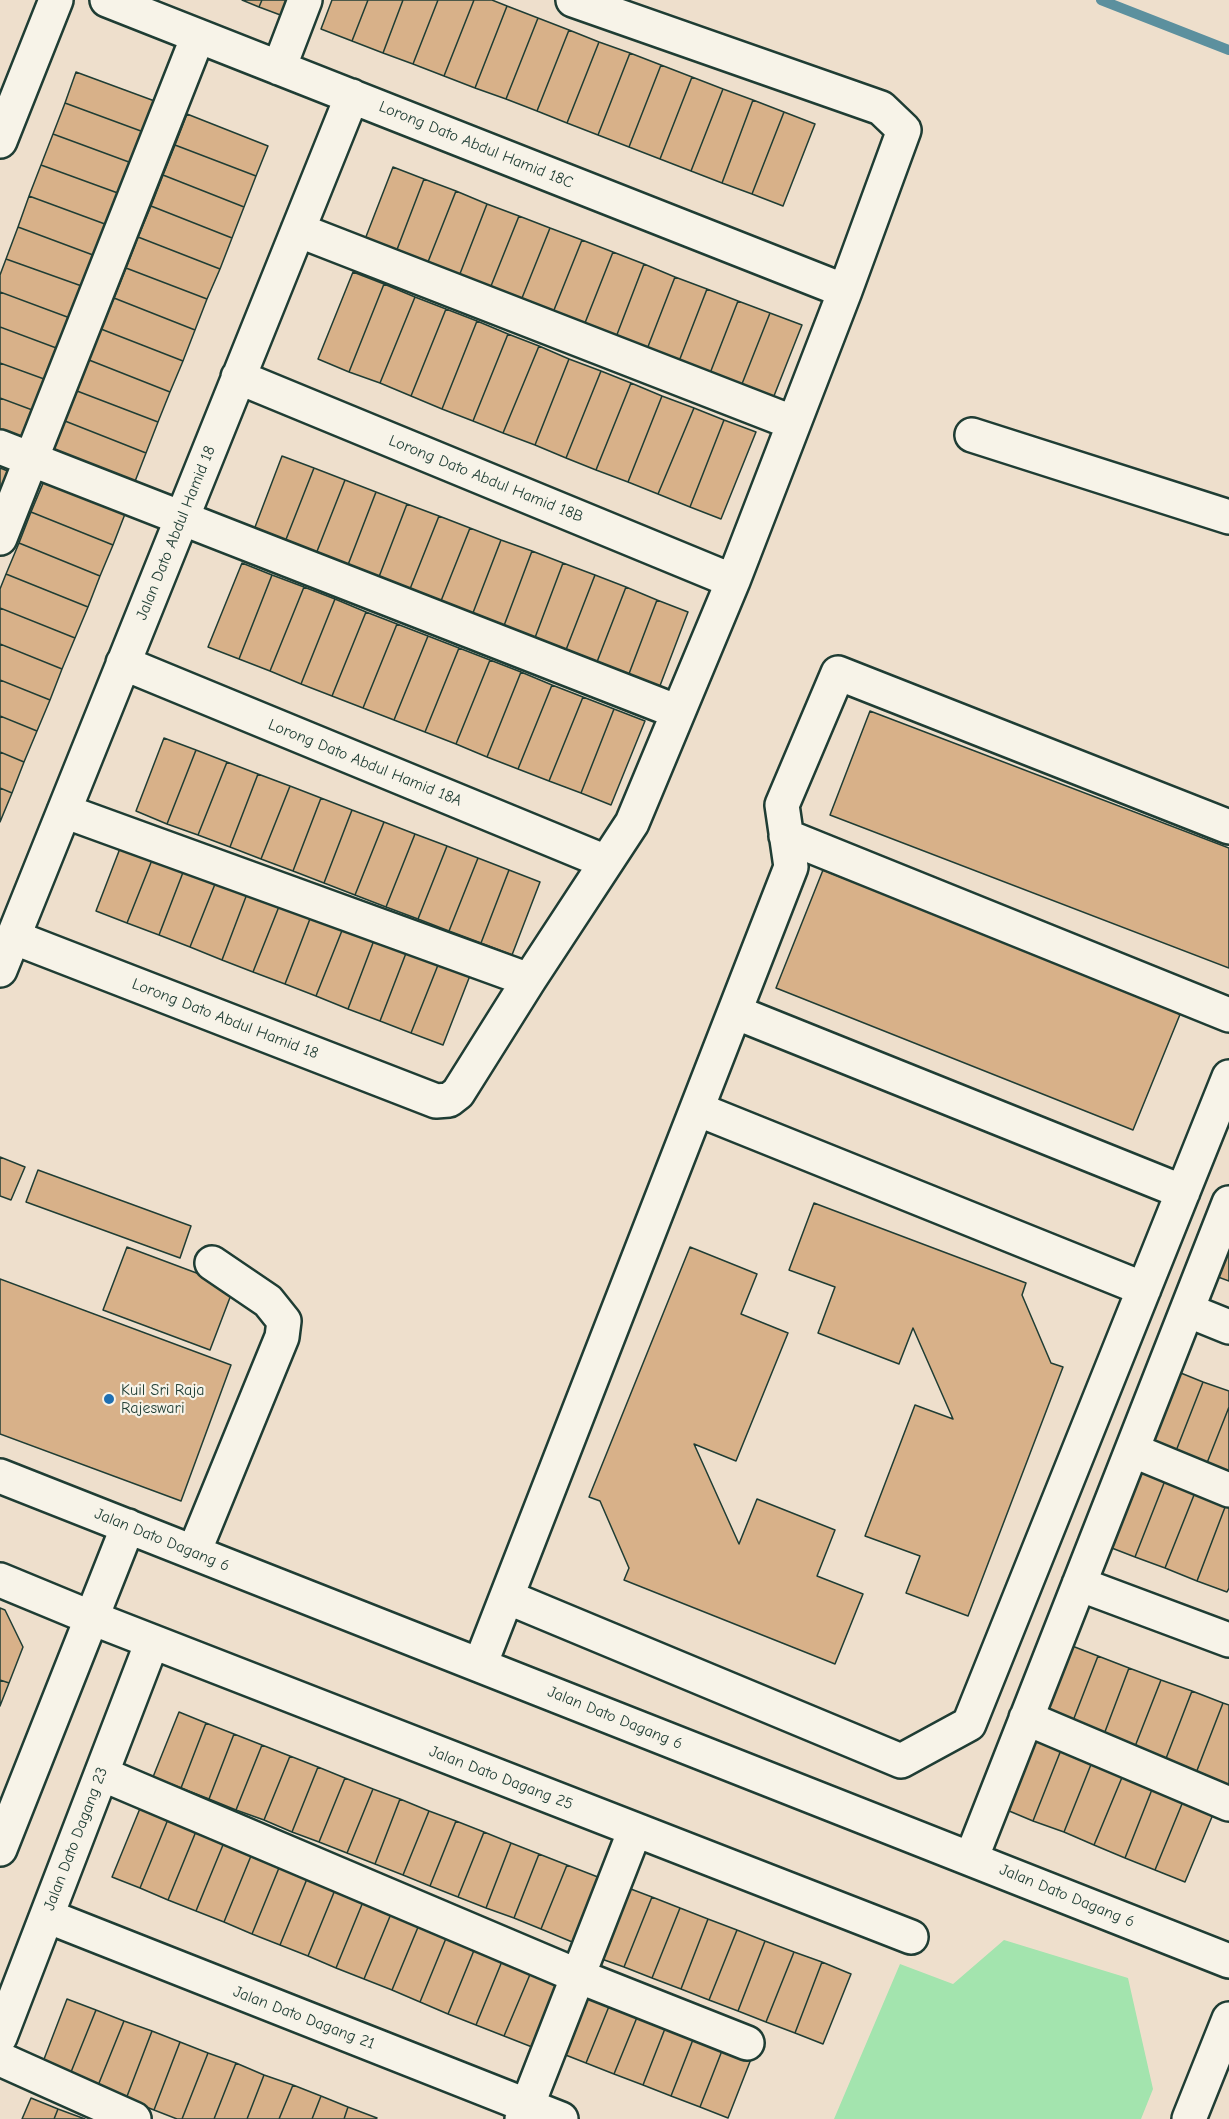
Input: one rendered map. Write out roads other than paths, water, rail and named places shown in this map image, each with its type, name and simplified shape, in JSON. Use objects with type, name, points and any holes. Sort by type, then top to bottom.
[{"type":"street","points":[[0,141],[56,0]]},
{"type":"street","name":"Lorong Dato Abdul Hamid 18C","points":[[107,0],[845,291]]},
{"type":"street","points":[[279,68],[305,0]]},
{"type":"street","points":[[64,811],[529,980],[632,823],[733,581],[845,291],[904,130],[881,108],[573,0]]},
{"type":"street","points":[[0,538],[198,36]]},
{"type":"street","name":"Jalan Dato Abdul Hamid 18","points":[[0,970],[352,96]]},
{"type":"street","points":[[298,230],[794,423]]},
{"type":"street","name":"Lorong Dato Abdul Hamid 18B","points":[[238,377],[733,581]]},
{"type":"street","points":[[972,435],[1229,517]]},
{"type":"street","points":[[0,447],[678,712]]},
{"type":"street","name":"Lorong Dato Abdul Hamid 18A","points":[[123,663],[606,862]]},
{"type":"street","points":[[480,1665],[791,867],[782,805],[838,674],[1229,827]]},
{"type":"street","points":[[786,836],[1229,1015]]},
{"type":"street","name":"Lorong Dato Abdul Hamid 18","points":[[14,937],[436,1101],[449,1100],[458,1093],[529,980]]},
{"type":"street","points":[[735,1012],[1183,1192]]},
{"type":"street","points":[[507,1597],[901,1761],[969,1724],[1229,1077]]},
{"type":"street","points":[[697,1109],[1144,1289]]},
{"type":"street","points":[[971,1858],[1229,1203]]},
{"type":"street","points":[[194,1552],[282,1337],[284,1321],[268,1302],[212,1263]]},
{"type":"street","points":[[1187,1310],[1229,1327]]},
{"type":"street","points":[[1132,1450],[1229,1490]]},
{"type":"street","name":"Jalan Dato Dagang 6","points":[[0,1476],[1229,1961]]},
{"type":"street","points":[[0,1849],[128,1526]]},
{"type":"street","name":"Jalan Dato Dagang 25","points":[[0,1580],[152,1642],[911,1937]]},
{"type":"street","points":[[1079,1584],[1229,1640]]},
{"type":"street","name":"Jalan Dato Dagang 23","points":[[0,2037],[152,1642]]},
{"type":"street","points":[[1026,1718],[1229,1804]]},
{"type":"street","points":[[102,1774],[578,1976],[747,2043]]},
{"type":"street","points":[[525,2112],[635,1830]]},
{"type":"street","name":"Jalan Dato Dagang 21","points":[[46,1916],[525,2112],[561,2119]]},
{"type":"street","points":[[1189,2119],[1229,2019]]},
{"type":"street","points":[[0,2059],[134,2119]]},
{"type":"waterway","points":[[1101,0],[1229,50]]},
{"type":"place","name":"Kuil Sri Raja Rajeswari","points":[[109,1399]]}]
